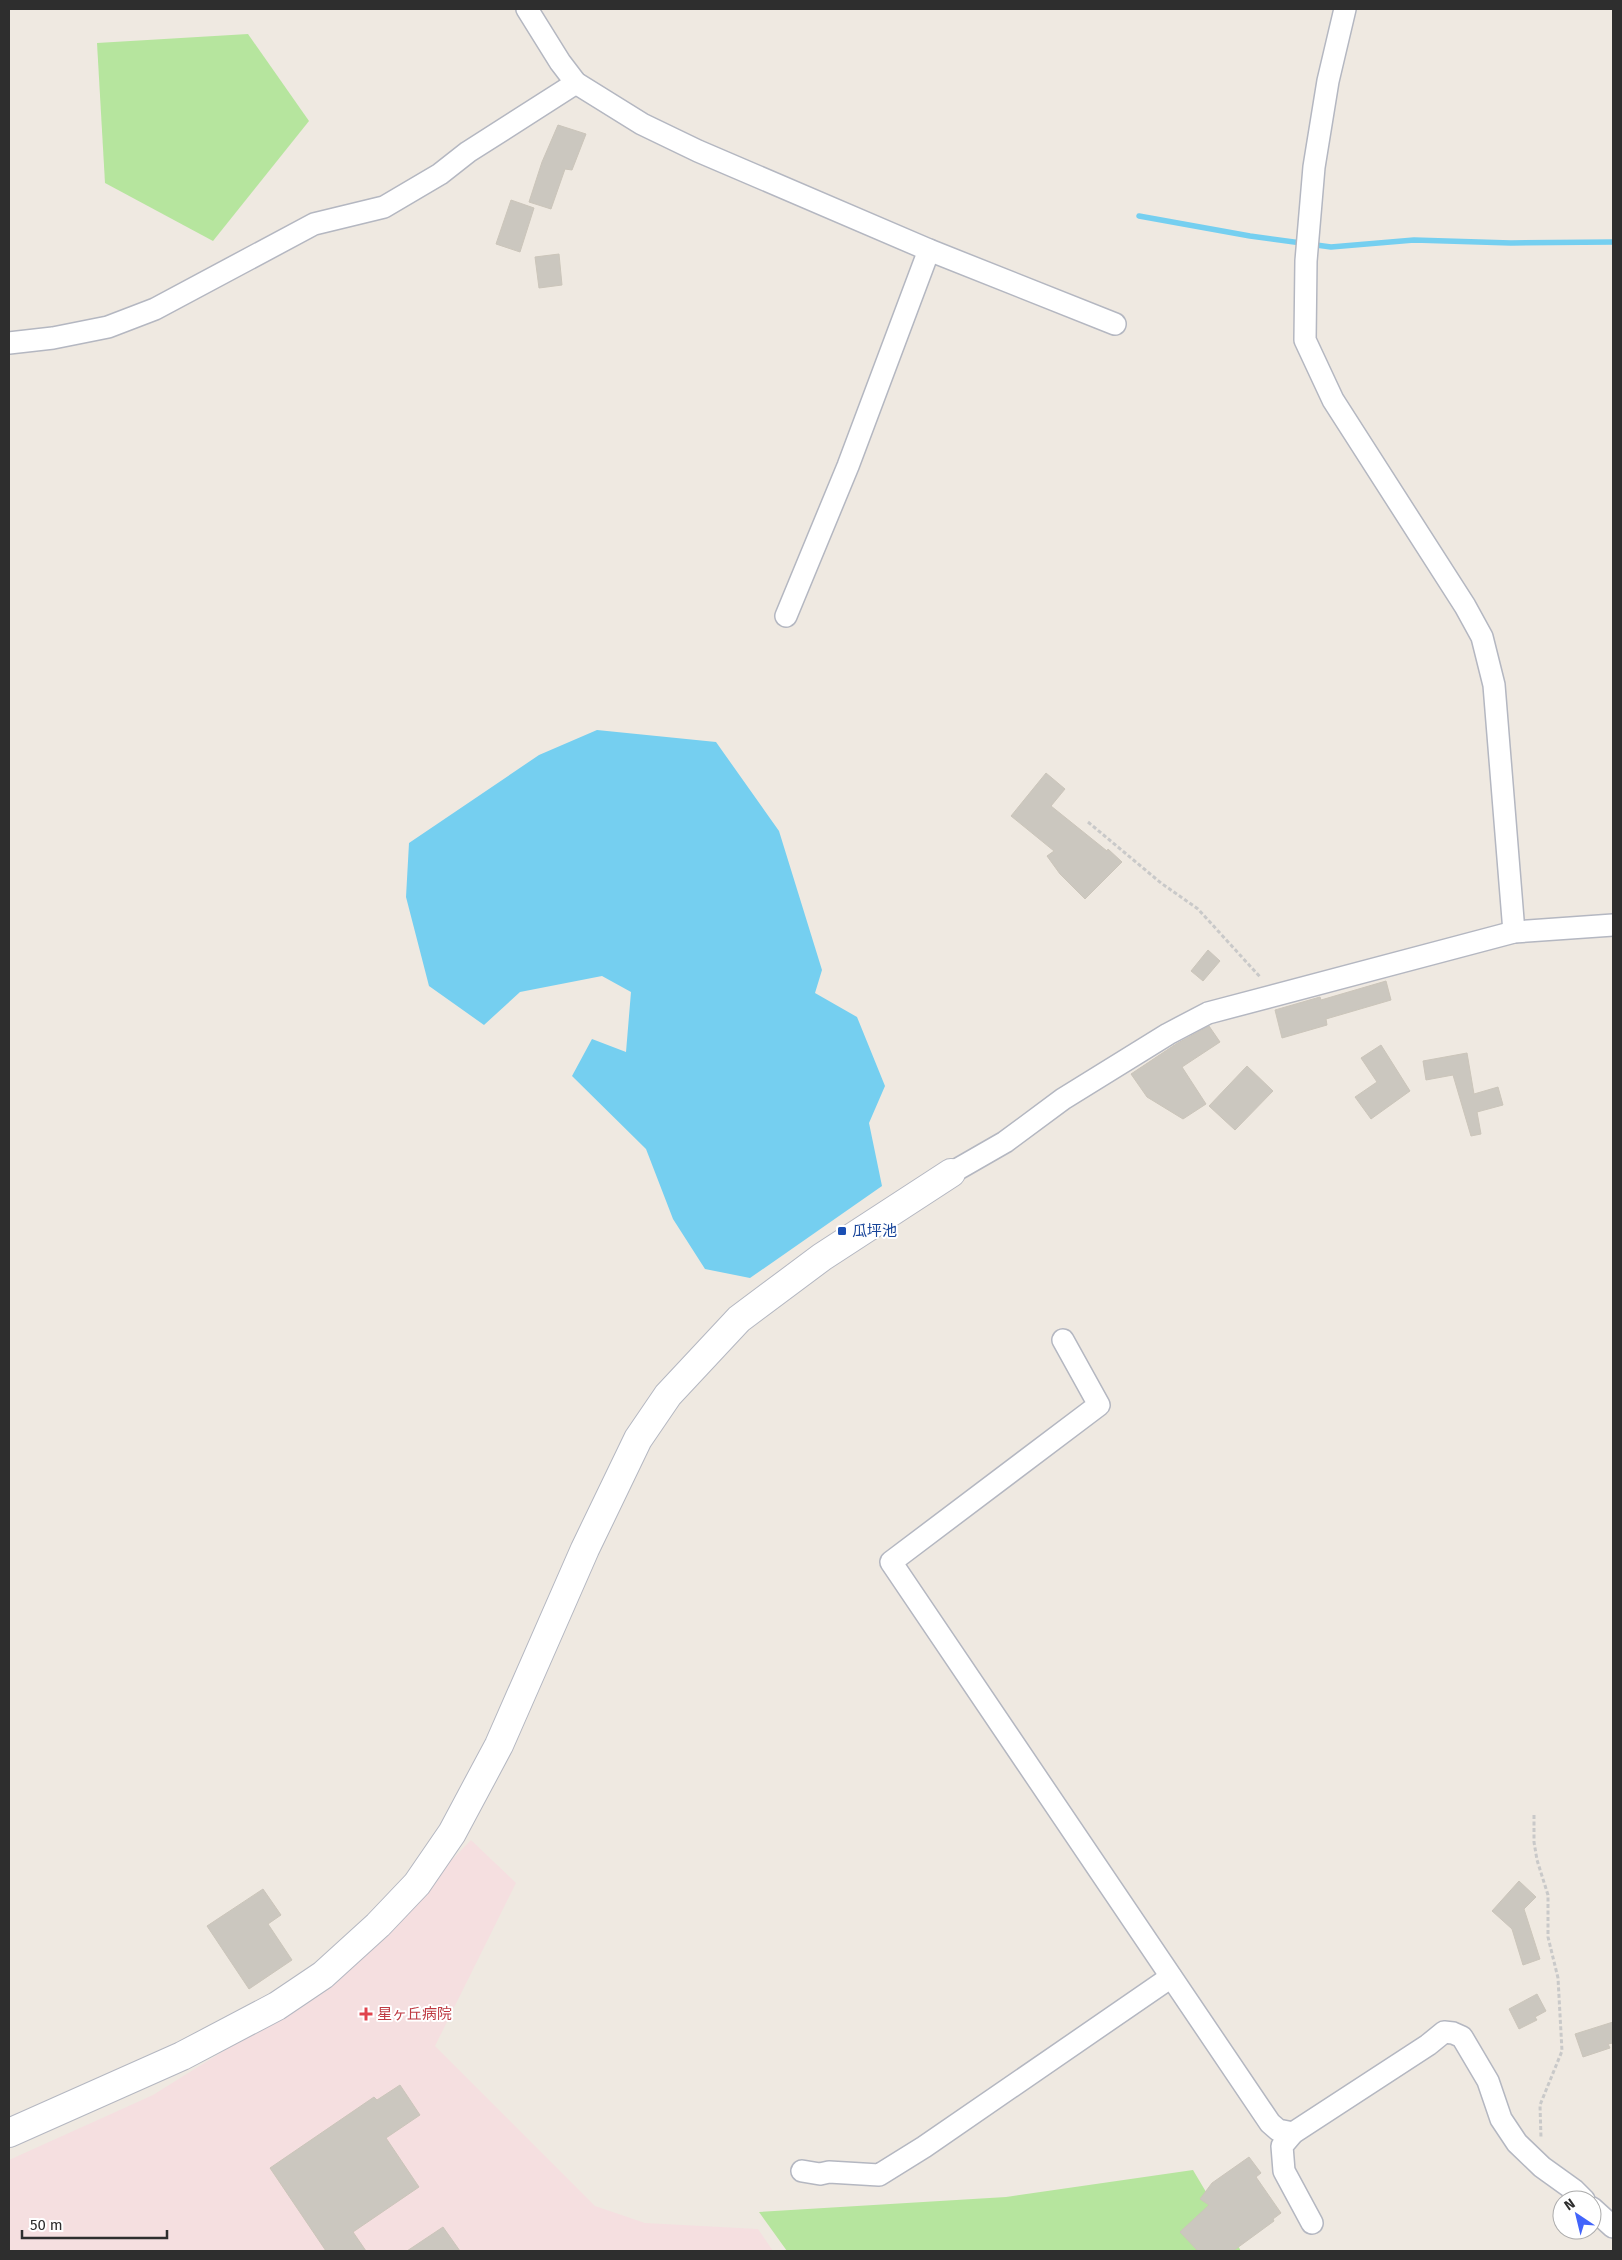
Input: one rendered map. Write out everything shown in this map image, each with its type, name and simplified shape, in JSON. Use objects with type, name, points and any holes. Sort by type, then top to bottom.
[{"type":"street","points":[[527,9],[560,62],[576,83],[642,124],[698,151],[929,250],[1115,324]]},
{"type":"street","points":[[1345,9],[1328,81],[1314,167],[1306,261],[1305,340],[1333,400],[1465,606],[1482,637],[1494,685],[1514,932]]},
{"type":"street","points":[[9,343],[54,338],[108,327],[155,309],[314,224],[384,207],[440,174],[468,152],[576,83]]},
{"type":"street","points":[[786,616],[848,466],[929,250]]},
{"type":"street","points":[[9,2133],[182,2056],[277,2006],[323,1974],[378,1925],[417,1884],[452,1833],[499,1744],[577,1566],[634,1447],[668,1395],[739,1319],[822,1257],[951,1173],[1005,1142],[1063,1099],[1188,1022],[1208,1013],[1514,932],[1613,925]]},
{"type":"street","points":[[1063,1340],[1100,1406],[891,1562],[1270,2123],[1278,2130],[1293,2133]]},
{"type":"street","points":[[802,2171],[820,2174],[829,2172],[879,2175],[924,2147],[1170,1977]]},
{"type":"street","points":[[1312,2223],[1284,2171],[1282,2146],[1293,2133],[1428,2045],[1444,2032],[1453,2032],[1462,2037],[1488,2081],[1501,2119],[1516,2143],[1542,2168],[1574,2190]]},
{"type":"street","points":[[1602,2217],[1613,2227]]},
{"type":"path","points":[[1088,822],[1161,883],[1198,909],[1249,964],[1265,983],[1272,996]]},
{"type":"path","points":[[1534,1815],[1534,1842],[1537,1860],[1548,1896],[1548,1937],[1558,1978],[1562,2051],[1540,2105],[1541,2135],[1545,2154],[1542,2168]]},
{"type":"shaded area","name":"星ヶ丘病院","points":[[471,1840],[516,1883],[435,2046],[595,2206],[645,2223],[758,2229],[773,2251],[9,2251],[9,2160],[153,2095],[334,1982]]},
{"type":"green space","points":[[248,34],[309,121],[213,241],[105,183],[97,43]]},
{"type":"green space","points":[[1193,2170],[1241,2251],[787,2251],[759,2212],[1006,2197]]},
{"type":"water","name":"瓜坪池","points":[[597,730],[716,742],[779,831],[822,970],[815,993],[857,1017],[885,1086],[869,1123],[882,1186],[750,1278],[705,1269],[673,1219],[646,1149],[572,1076],[592,1039],[626,1052],[631,992],[602,976],[520,992],[484,1025],[429,986],[406,897],[409,843],[539,755]]},
{"type":"building","points":[[558,125],[586,134],[572,170],[565,169],[551,209],[529,202],[542,162]]},
{"type":"building","points":[[511,200],[534,208],[520,252],[496,244]]},
{"type":"building","points":[[559,254],[562,285],[539,288],[535,257]]},
{"type":"building","points":[[1046,773],[1065,789],[1051,806],[1107,851],[1108,849],[1122,862],[1085,899],[1060,874],[1047,856],[1054,851],[1011,816]]},
{"type":"building","points":[[1208,950],[1220,961],[1203,981],[1191,971]]},
{"type":"building","points":[[1386,981],[1391,1000],[1326,1019],[1327,1025],[1282,1038],[1275,1010],[1320,997],[1321,1000]]},
{"type":"building","points":[[1209,1026],[1220,1042],[1182,1067],[1206,1104],[1183,1119],[1147,1097],[1131,1074],[1176,1044]]},
{"type":"building","points":[[1381,1045],[1410,1091],[1371,1119],[1355,1097],[1377,1082],[1361,1058]]},
{"type":"building","points":[[1467,1053],[1474,1094],[1498,1087],[1503,1105],[1477,1112],[1481,1134],[1471,1136],[1453,1075],[1426,1080],[1423,1061]]},
{"type":"building","points":[[1247,1066],[1273,1091],[1235,1130],[1209,1106]]},
{"type":"building","points":[[1519,1881],[1536,1897],[1524,1909],[1540,1959],[1523,1965],[1512,1929],[1492,1911]]},
{"type":"building","points":[[263,1889],[281,1915],[268,1924],[292,1960],[249,1989],[207,1926]]},
{"type":"building","points":[[1537,1994],[1546,2011],[1535,2017],[1537,2020],[1519,2029],[1509,2009]]},
{"type":"building","points":[[1613,2022],[1613,2043],[1608,2044],[1610,2048],[1583,2057],[1575,2034]]},
{"type":"building","points":[[400,2085],[420,2115],[386,2138],[419,2187],[353,2232],[366,2251],[326,2251],[270,2168],[374,2097],[377,2100]]},
{"type":"building","points":[[1249,2157],[1261,2173],[1256,2177],[1281,2213],[1273,2219],[1274,2221],[1233,2251],[1198,2251],[1180,2232],[1209,2205],[1200,2199],[1212,2183]]},
{"type":"building","points":[[443,2227],[460,2251],[407,2251]]},
{"type":"waterway","points":[[1139,216],[1250,236],[1331,247],[1414,240],[1511,243],[1613,242]]},
{"type":"place","name":"瓜坪池","points":[[842,1231]]},
{"type":"place","name":"星ヶ丘病院","points":[[366,2014]]}]
